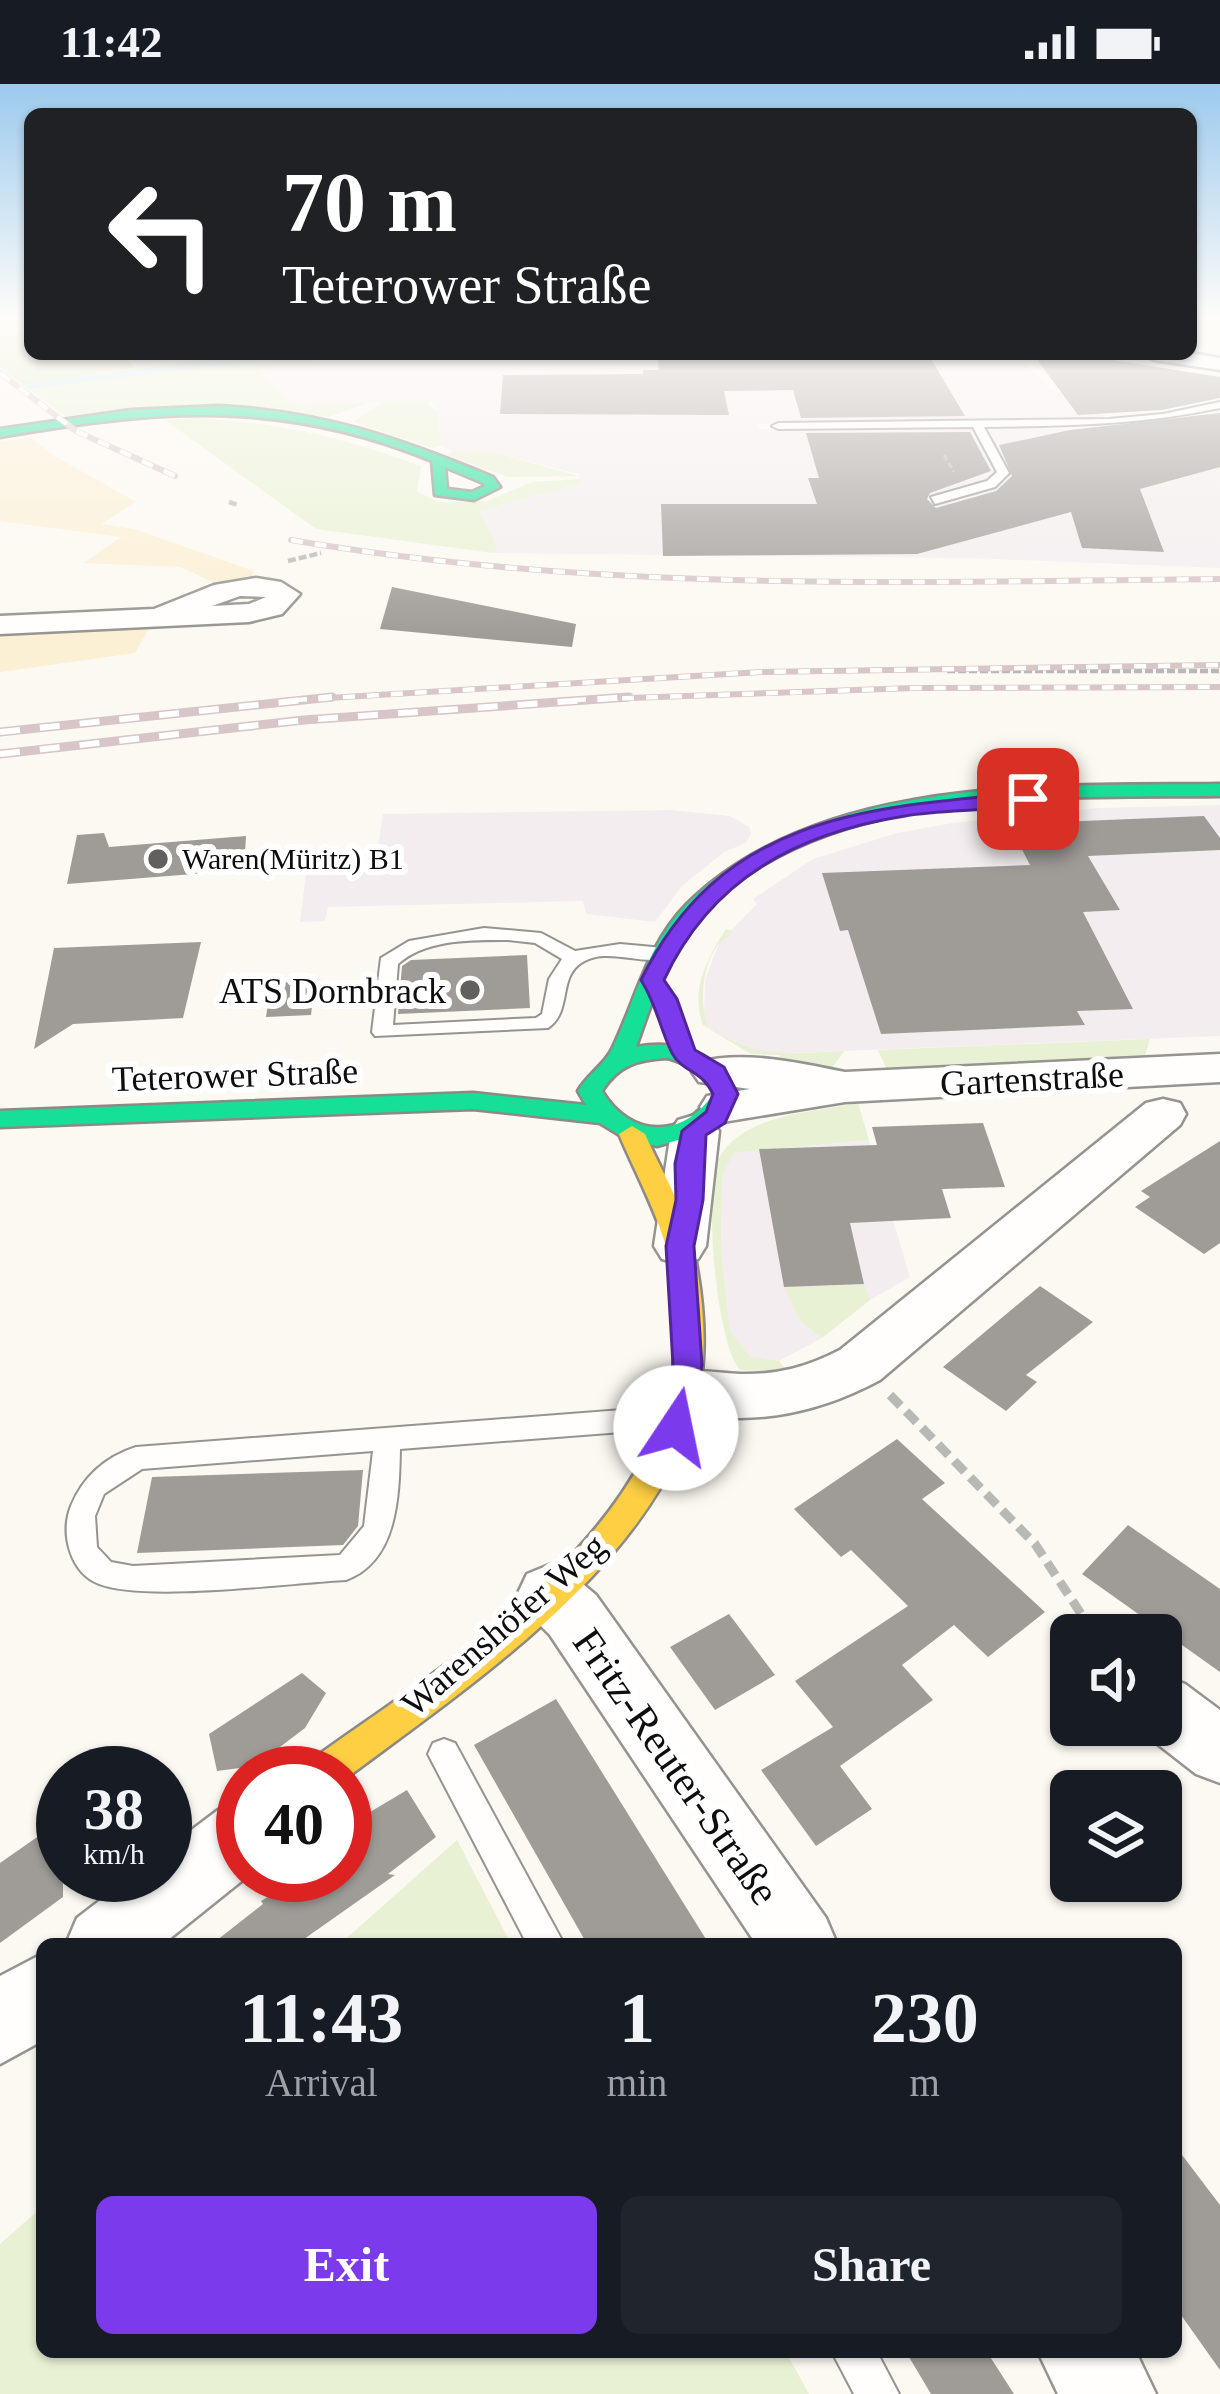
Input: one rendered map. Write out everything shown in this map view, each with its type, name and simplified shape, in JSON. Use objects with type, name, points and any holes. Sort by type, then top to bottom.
[{"type":"main road","points":[[4,428],[50,423]]},
{"type":"main road","points":[[331,423],[438,460]]},
{"type":"main road","points":[[704,1091],[651,1051],[621,1058],[638,999],[684,921],[725,879],[770,851],[850,821],[980,802],[1220,790]]},
{"type":"main road","points":[[658,967],[669,1018],[704,1091]]},
{"type":"main road","name":"Teterower Straße","points":[[473,1101],[510,1089],[595,1077],[621,1058]]},
{"type":"main road","points":[[595,1077],[590,1091],[600,1115]]},
{"type":"main road","points":[[632,1134],[654,1137],[704,1091]]},
{"type":"main road","name":"Teterower Straße","points":[[0,1119],[473,1101],[600,1115],[632,1134]]},
{"type":"main road","name":"Warenshöfer Weg","points":[[357,1746],[549,1593],[618,1525],[643,1493],[680,1410],[687,1322],[680,1246],[632,1134]]},
{"type":"street","points":[[0,626],[164,615]]},
{"type":"street","name":"Gartenstraße","points":[[704,1091],[801,1078],[844,1087],[1220,1068]]},
{"type":"street","name":"Warenshöfer Weg","points":[[680,1246],[689,1200],[688,1164],[704,1091]]},
{"type":"street","points":[[680,1410],[775,1399],[824,1386],[860,1365],[1163,1114]]},
{"type":"street","name":"Fritz-Reuter-Straße","points":[[549,1593],[573,1616],[796,1938]]},
{"type":"street","points":[[1182,1722],[1220,1751]]},
{"type":"street","points":[[112,1938],[216,1856]]},
{"type":"street","points":[[0,2025],[36,1997]]},
{"type":"street","points":[[1086,2358],[1111,2394]]},
{"type":"lane","points":[[778,426],[1048,423]]},
{"type":"lane","points":[[935,500],[991,484],[1003,473],[977,425]]},
{"type":"lane","points":[[574,959],[552,944],[526,936],[426,939],[406,945],[388,962],[382,1032],[541,1024],[551,1017],[559,977],[574,959],[610,949],[658,967]]},
{"type":"lane","points":[[387,1438],[376,1538],[364,1555],[346,1567],[134,1579],[103,1573],[83,1551],[81,1516],[93,1487],[136,1458],[387,1438],[635,1420],[680,1410]]},
{"type":"lane","points":[[444,1754],[543,1938]]},
{"type":"lane","points":[[857,2358],[878,2394]]},
{"type":"path","points":[[946,458],[955,473]]},
{"type":"path","points":[[229,502],[238,505]]},
{"type":"path","points":[[313,557],[321,553]]},
{"type":"path","points":[[948,672],[1220,673]]},
{"type":"path","points":[[860,1365],[1036,1544],[1081,1614]]},
{"type":"shaded area","points":[[439,423],[842,423],[758,424],[758,429],[1069,429],[1220,423],[1220,568],[970,558],[493,553],[496,549],[480,511],[579,483],[578,474],[491,452],[440,446]]},
{"type":"shaded area","points":[[1220,805],[1220,1036],[764,1054],[744,1050],[708,1027],[704,1018],[705,980],[719,943],[757,904],[753,899],[813,859],[897,833],[953,823],[1099,808]]},
{"type":"shaded area","points":[[670,810],[730,816],[749,827],[751,834],[746,843],[724,852],[682,886],[655,922],[586,914],[583,901],[328,907],[325,921],[300,922],[308,856],[377,853],[383,814]]},
{"type":"shaded area","points":[[869,1140],[910,1277],[870,1300],[863,1284],[785,1287],[801,1322],[822,1338],[775,1363],[750,1358],[730,1332],[721,1250],[722,1177],[732,1153]]},
{"type":"green space","points":[[169,423],[256,423],[337,439],[421,466],[417,492],[439,502],[487,501],[532,482],[579,479],[580,483],[480,511],[497,549],[493,553],[316,529]]},
{"type":"green space","points":[[355,423],[439,423],[440,446],[432,448]]},
{"type":"green space","points":[[492,452],[579,476],[507,477],[447,455]]},
{"type":"green space","points":[[726,929],[733,931],[713,953],[705,973],[708,1027],[759,1050],[844,1051],[830,1071],[784,1069],[780,1055],[751,1054],[703,1025],[700,987],[707,963]]},
{"type":"green space","points":[[1150,1039],[1143,1062],[889,1074],[878,1050]]},
{"type":"green space","points":[[858,1103],[869,1140],[733,1153],[722,1177],[721,1250],[730,1331],[750,1357],[779,1361],[788,1372],[740,1370],[724,1329],[714,1263],[713,1196],[722,1153],[734,1140],[766,1122]]},
{"type":"green space","points":[[864,1284],[870,1300],[822,1338],[801,1322],[784,1287]]},
{"type":"green space","points":[[457,1840],[508,1938],[347,1938]]},
{"type":"green space","points":[[36,2212],[36,2358],[789,2358],[809,2394],[0,2394],[0,2244]]},
{"type":"sand","points":[[31,437],[51,454],[136,502],[101,524],[134,529],[254,571],[252,577],[215,583],[180,567],[83,563],[121,537],[0,521],[0,442]]},
{"type":"sand","points":[[153,621],[135,653],[0,672],[0,630]]},
{"type":"building","points":[[1134,423],[1220,423],[1220,467],[1140,489],[1164,552],[1082,548],[1071,512],[917,554],[663,556],[661,504],[817,504],[808,478],[819,478],[806,433],[970,432],[991,471],[930,493],[927,499],[936,508],[996,491],[1012,476],[999,445]]},
{"type":"building","points":[[392,587],[576,624],[572,647],[380,629]]},
{"type":"building","points":[[1204,816],[1220,838],[1220,850],[1088,856],[1120,910],[1083,912],[1133,1009],[1077,1011],[1085,1025],[881,1034],[848,930],[840,931],[822,873],[1030,865],[1009,824]]},
{"type":"building","name":"Waren(Müritz) B1","points":[[104,833],[109,847],[246,836],[244,870],[67,884],[77,835]]},
{"type":"building","points":[[201,942],[183,1018],[73,1024],[34,1049],[54,948]]},
{"type":"building","points":[[527,955],[530,1008],[398,1014],[402,966],[411,960]]},
{"type":"building","points":[[315,981],[311,1015],[266,1017],[271,983]]},
{"type":"building","points":[[983,1123],[1005,1187],[942,1189],[951,1218],[850,1223],[864,1284],[784,1287],[759,1149],[877,1145],[872,1127]]},
{"type":"building","points":[[1220,1141],[1220,1243],[1204,1254],[1135,1207],[1150,1197],[1141,1191]]},
{"type":"building","points":[[1040,1286],[1093,1322],[1026,1375],[1037,1382],[1006,1411],[943,1367]]},
{"type":"building","points":[[897,1439],[945,1483],[922,1499],[1045,1612],[988,1657],[954,1625],[902,1665],[933,1700],[840,1766],[872,1809],[816,1846],[761,1770],[833,1727],[795,1681],[908,1606],[851,1550],[841,1557],[794,1509]]},
{"type":"building","points":[[363,1470],[358,1526],[343,1545],[137,1553],[152,1477]]},
{"type":"building","points":[[1128,1525],[1220,1589],[1220,1672],[1182,1645],[1182,1614],[1138,1614],[1082,1574]]},
{"type":"building","points":[[729,1614],[775,1675],[715,1710],[670,1647]]},
{"type":"building","points":[[302,1673],[326,1693],[305,1728],[281,1746],[216,1746],[216,1766],[209,1734]]},
{"type":"building","points":[[556,1699],[705,1938],[584,1938],[474,1745]]},
{"type":"building","points":[[407,1790],[436,1837],[388,1874],[395,1875],[372,1891],[372,1811]]},
{"type":"building","points":[[36,1838],[36,1902],[56,1902],[0,1943],[0,1863]]},
{"type":"building","points":[[357,1902],[306,1938],[220,1938],[263,1904]]},
{"type":"building","points":[[1182,2155],[1220,2205],[1220,2370],[1182,2316]]},
{"type":"building","points":[[910,2358],[991,2358],[1014,2394],[931,2394]]},
{"type":"railway","points":[[65,423],[175,476]]},
{"type":"railway","points":[[291,540],[407,557],[639,576],[871,582],[1220,579]]},
{"type":"railway","points":[[315,699],[761,672],[1220,665]]},
{"type":"railway","points":[[599,699],[914,688],[1220,687]]},
{"type":"railway","points":[[315,699],[332,697]]},
{"type":"railway","points":[[599,699],[629,697]]},
{"type":"railway","points":[[0,732],[315,699]]},
{"type":"railway","points":[[295,700],[315,699]]},
{"type":"railway","points":[[0,754],[304,720],[599,699]]},
{"type":"railway","points":[[574,700],[599,699]]},
{"type":"traffic: fast","points":[[0,433],[63,423]]},
{"type":"traffic: fast","points":[[330,423],[419,451],[488,480],[493,487],[474,496],[440,492],[438,460]]},
{"type":"traffic: fast","points":[[621,1057],[659,961],[694,909],[743,867],[803,837],[869,816],[941,803],[1014,795],[1220,790]]},
{"type":"traffic: fast","points":[[668,1051],[710,1069],[726,1093],[713,1112],[678,1135],[657,1137],[618,1126],[590,1091],[596,1080],[622,1059],[668,1051]]},
{"type":"traffic: fast","points":[[0,1119],[473,1101],[600,1115]]},
{"type":"traffic: slow","points":[[360,1746],[537,1609],[629,1509],[662,1453],[687,1376],[687,1311],[680,1246],[632,1134]]},
{"type":"place","name":"Waren(Müritz) B1","points":[[158,859]]},
{"type":"place","name":"ATS Dornbrack","points":[[470,990]]},
{"type":"route","points":[[676,1428],[688,1365],[680,1246],[689,1200],[688,1164],[694,1131],[716,1117],[726,1094],[716,1072],[685,1054],[670,1024],[665,999],[652,980],[664,954],[696,906],[725,879],[796,839],[908,809],[1028,799]]}]
